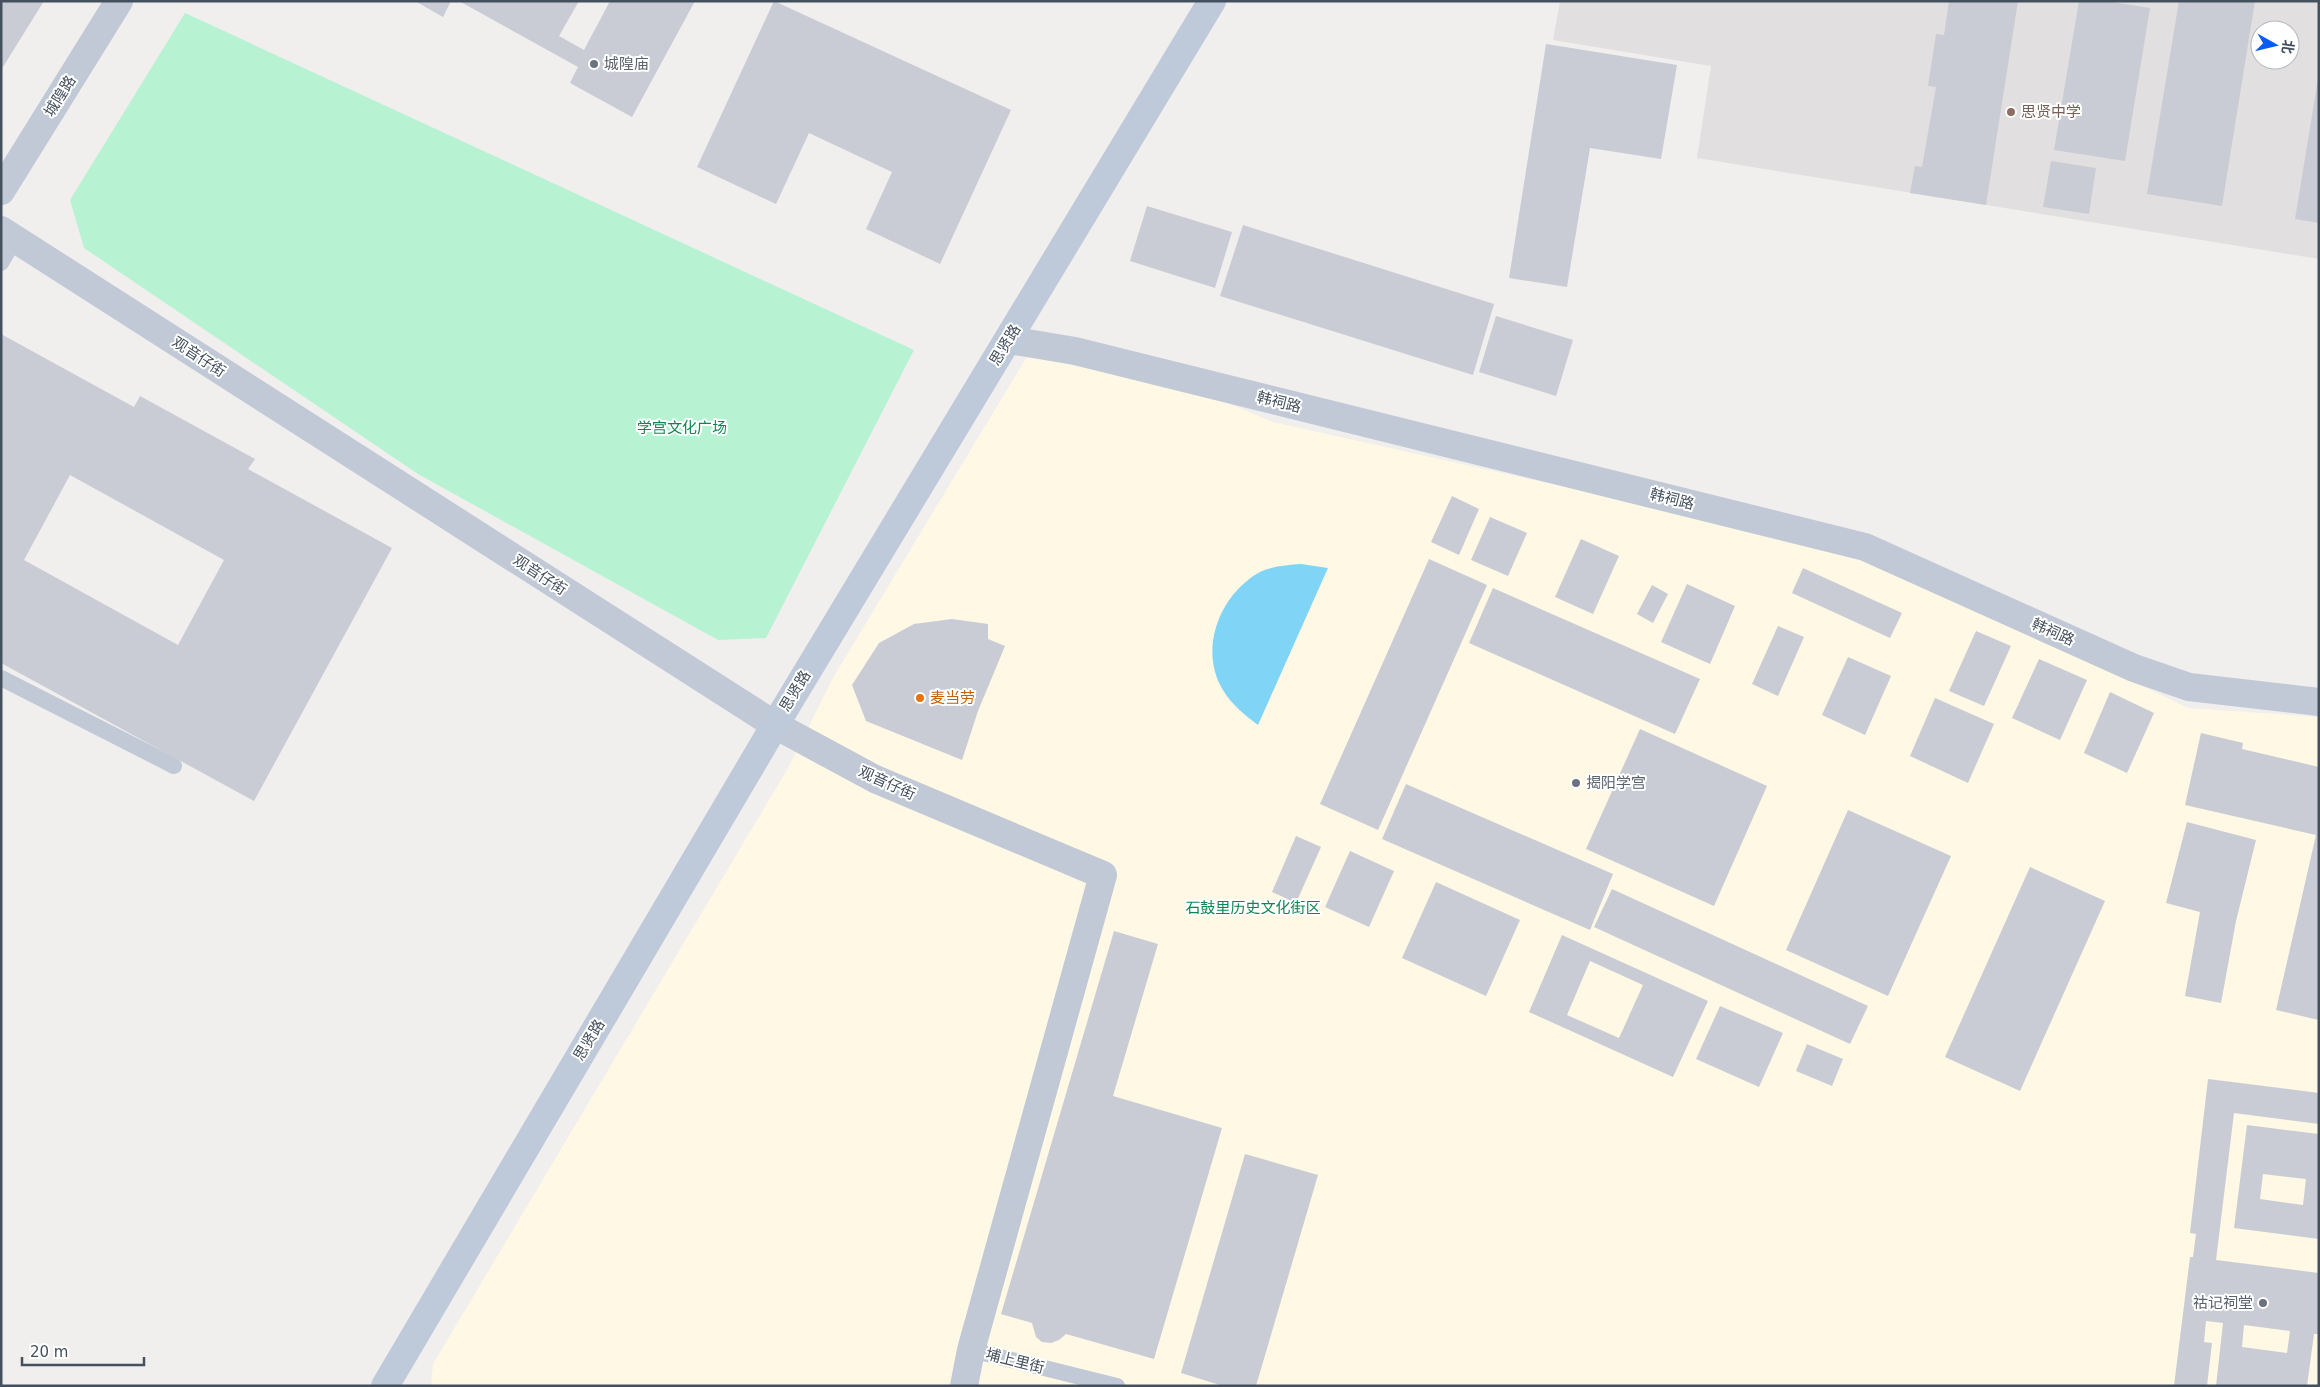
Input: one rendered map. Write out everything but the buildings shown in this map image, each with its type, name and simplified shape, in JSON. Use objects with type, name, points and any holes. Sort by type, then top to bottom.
[{"type":"street","name":"城隍路","points":[[1,191],[119,1]]},
{"type":"street","name":"思贤路","points":[[385,1386],[775,725],[1212,1]]},
{"type":"street","name":"观音仔街","points":[[8,235],[775,725],[875,779],[1103,875],[972,1350]]},
{"type":"street","name":"韩祠路","points":[[1008,340],[1075,351],[1866,547],[2134,668],[2189,687],[2319,702]]},
{"type":"street","points":[[964,1386],[972,1350]]},
{"type":"lane","points":[[1,263],[8,235]]},
{"type":"lane","points":[[1,678],[174,766]]},
{"type":"lane","name":"埔上里街","points":[[972,1350],[1117,1386]]},
{"type":"shaded area","name":"思贤中学","points":[[1560,1],[2319,1],[2319,259],[1697,158],[1711,66],[1553,40]]},
{"type":"shaded area","name":"石鼓里历史文化街区","points":[[1028,355],[1216,398],[1273,422],[1547,483],[1846,543],[2188,708],[2319,717],[2319,1386],[431,1386],[433,1364],[788,768],[834,676]]},
{"type":"green space","name":"学宫文化广场","points":[[185,13],[914,350],[766,638],[718,640],[418,474],[84,248],[70,200]]},
{"type":"water","points":[[1301,564],[1328,568],[1258,725],[1230,700],[1216,674],[1213,640],[1217,624],[1224,608],[1234,594],[1260,572],[1285,565]]},
{"type":"place","name":"城隍庙","points":[[594,64]]},
{"type":"place","name":"思贤中学","points":[[2011,112]]},
{"type":"place","name":"麦当劳","points":[[920,698]]},
{"type":"place","name":"揭阳学宫","points":[[1576,783]]},
{"type":"place","name":"祜记祠堂","points":[[2263,1303]]}]
